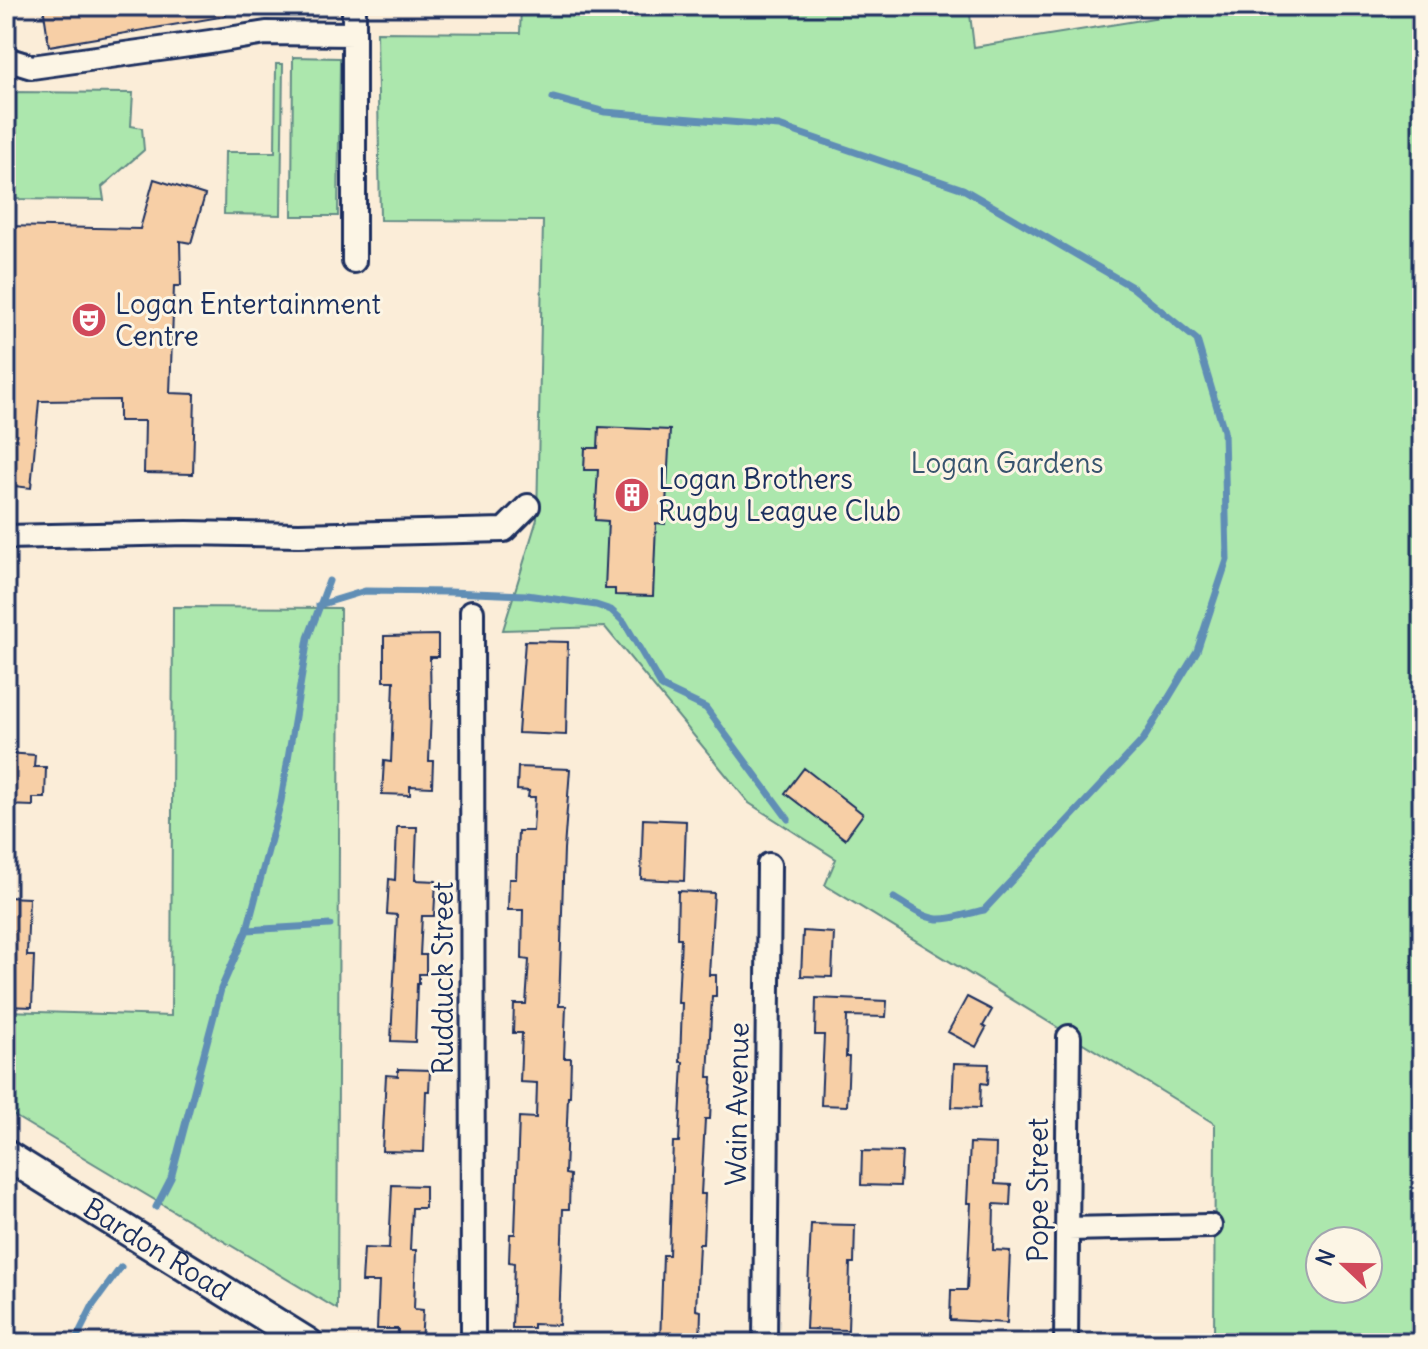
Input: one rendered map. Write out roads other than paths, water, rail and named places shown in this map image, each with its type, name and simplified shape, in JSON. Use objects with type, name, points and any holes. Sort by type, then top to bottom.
[{"type":"street","points":[[354,6],[354,261]]},
{"type":"street","points":[[6,59],[32,67],[266,33],[353,34]]},
{"type":"street","points":[[6,537],[504,530],[528,506]]},
{"type":"street","name":"Rudduck Street","points":[[472,612],[473,1343]]},
{"type":"street","name":"Wain Avenue","points":[[765,1343],[769,865]]},
{"type":"street","name":"Pope Street","points":[[1066,1343],[1069,1037]]},
{"type":"street","name":"Bardon Road","points":[[6,1155],[308,1343]]},
{"type":"street","points":[[1068,1229],[1210,1226]]},
{"type":"waterway","points":[[553,98],[605,112],[779,126],[963,189],[1132,287],[1197,340],[1224,431],[1227,560],[1197,651],[1143,740],[984,910],[937,919],[920,914],[894,898]]},
{"type":"waterway","points":[[156,1207],[171,1178],[221,989],[247,930],[281,801],[308,638],[329,581]]},
{"type":"waterway","points":[[319,605],[365,591],[449,592],[527,595],[611,610],[624,622],[662,687],[706,708],[788,819]]},
{"type":"waterway","points":[[247,930],[330,925]]},
{"type":"waterway","points":[[74,1343],[93,1305],[121,1267]]},
{"type":"place","name":"Logan Entertainment Centre","points":[[89,320]]},
{"type":"place","name":"Logan Brothers Rugby League Club","points":[[632,495]]},
{"type":"park label","name":"Logan Gardens","points":[[1007,463]]}]
